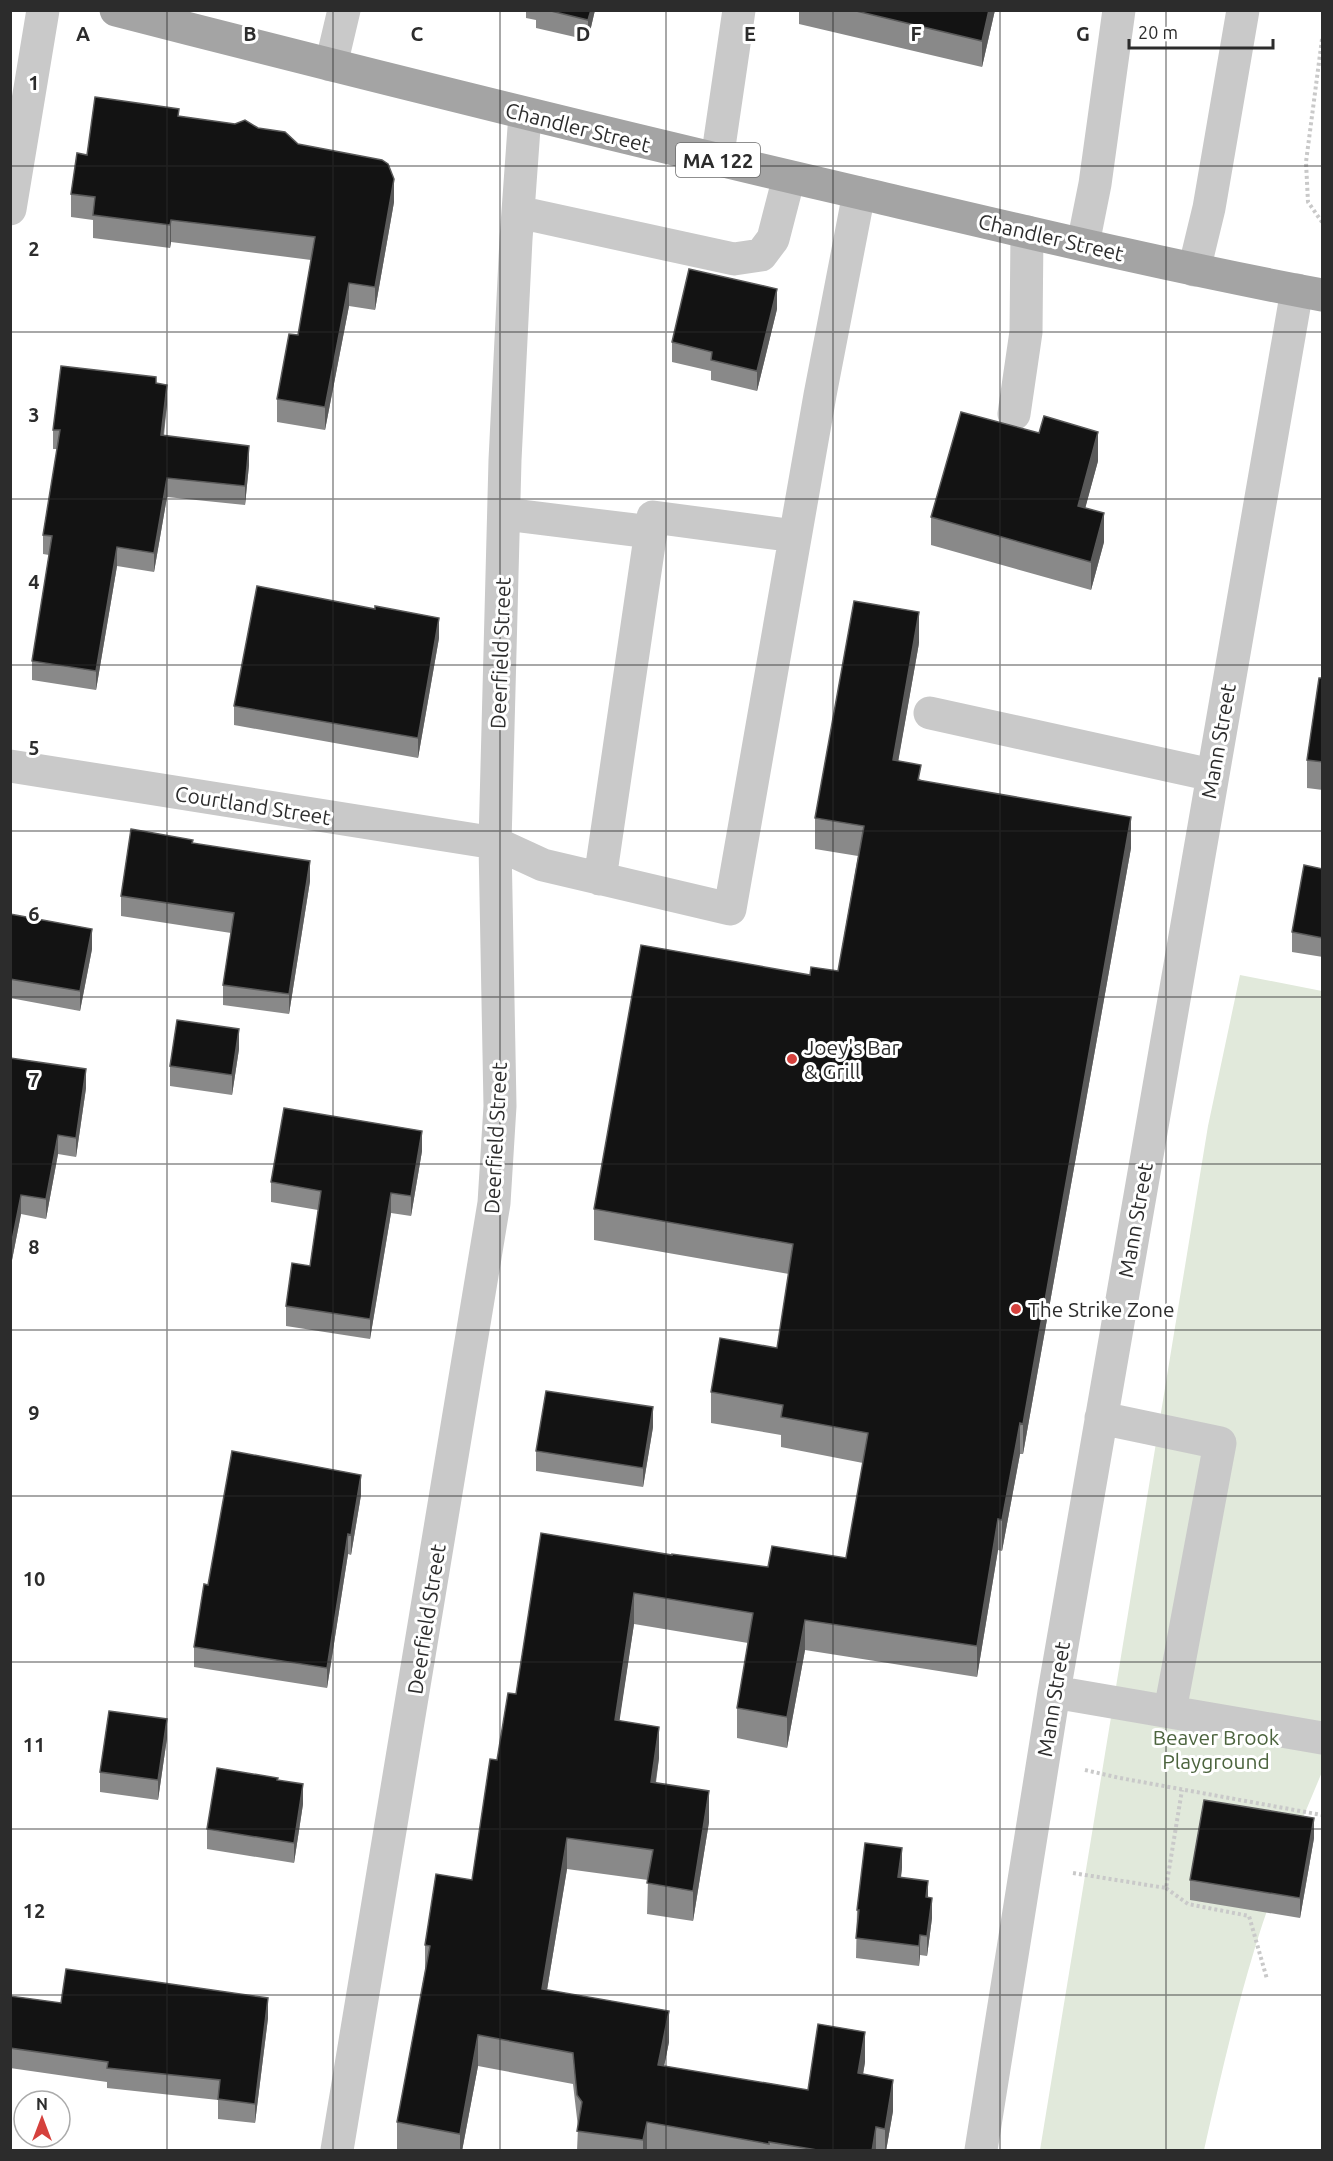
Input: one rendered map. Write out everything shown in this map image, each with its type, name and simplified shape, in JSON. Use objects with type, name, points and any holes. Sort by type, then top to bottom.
[{"type":"main road","name":"Chandler Street","points":[[116,10],[156,16],[331,65],[717,160],[1194,270],[1310,292]]},
{"type":"street","points":[[10,208],[43,10]]},
{"type":"street","points":[[331,65],[344,10]]},
{"type":"street","points":[[717,160],[740,10]]},
{"type":"street","points":[[1083,244],[1095,184],[1119,10]]},
{"type":"street","points":[[1194,270],[1209,208],[1243,10]]},
{"type":"street","name":"Deerfield Street","points":[[338,2151],[494,1203],[500,1106],[495,843],[504,514],[510,350],[525,114]]},
{"type":"street","points":[[518,212],[734,259],[761,255],[773,239],[789,177]]},
{"type":"street","points":[[600,879],[653,517],[795,536],[859,193]]},
{"type":"street","points":[[1014,414],[1026,333],[1027,232]]},
{"type":"street","name":"Mann Street","points":[[981,2151],[1054,1692],[1212,775],[1310,292]]},
{"type":"street","points":[[504,514],[651,532]]},
{"type":"street","name":"Courtland Street","points":[[10,766],[495,843],[543,865],[730,909],[795,536]]},
{"type":"street","points":[[930,713],[1212,775]]},
{"type":"street","points":[[1101,1418],[1220,1443],[1170,1711]]},
{"type":"street","points":[[1054,1692],[1323,1738]]},
{"type":"path","points":[[1323,39],[1306,162],[1308,202],[1323,222]]},
{"type":"path","points":[[1091,1771],[1323,1815]]},
{"type":"path","points":[[1166,1888],[1182,1790]]},
{"type":"path","points":[[1073,1873],[1166,1888],[1188,1904],[1249,1916],[1267,1979]]},
{"type":"green space","name":"Beaver Brook Playground","points":[[1240,975],[1322,991],[1322,1772],[1261,1928],[1233,2026],[1204,2150],[1040,2150],[1208,1126]]},
{"type":"building","points":[[547,10],[591,10],[588,20]]},
{"type":"building","points":[[852,10],[989,10],[982,41]]},
{"type":"building","points":[[95,97],[179,109],[178,116],[235,124],[245,120],[258,128],[285,132],[298,144],[382,160],[388,164],[394,179],[375,287],[349,283],[325,407],[277,399],[289,334],[298,335],[315,237],[171,220],[170,225],[93,215],[95,197],[71,194],[77,153],[87,155]]},
{"type":"building","points":[[689,269],[777,289],[757,371],[711,360],[712,352],[672,342]]},
{"type":"building","points":[[61,366],[156,377],[156,383],[167,385],[161,435],[249,446],[245,486],[167,478],[154,553],[117,547],[96,671],[32,661],[52,536],[43,535],[60,430],[53,430]]},
{"type":"building","points":[[961,412],[1039,433],[1044,416],[1098,432],[1078,506],[1104,513],[1091,562],[931,517]]},
{"type":"building","points":[[257,586],[375,609],[375,606],[439,618],[418,738],[234,706]]},
{"type":"building","points":[[854,601],[919,612],[893,760],[921,765],[918,780],[1131,817],[1023,1424],[1020,1423],[1002,1520],[998,1519],[977,1646],[805,1620],[787,1717],[737,1708],[753,1613],[634,1593],[615,1720],[659,1727],[651,1782],[709,1791],[693,1891],[647,1883],[653,1850],[567,1838],[542,1989],[669,2011],[658,2065],[808,2090],[818,2024],[865,2032],[858,2073],[893,2080],[885,2129],[876,2127],[872,2151],[823,2151],[769,2142],[769,2144],[647,2122],[643,2140],[577,2131],[582,2102],[577,2095],[573,2053],[478,2035],[460,2134],[397,2122],[430,1946],[425,1945],[436,1874],[472,1880],[490,1759],[497,1760],[508,1693],[516,1694],[541,1533],[672,1555],[768,1567],[772,1546],[846,1558],[868,1433],[781,1417],[783,1405],[711,1392],[720,1338],[777,1348],[793,1244],[594,1209],[641,945],[810,975],[811,967],[838,971],[864,826],[815,818]]},
{"type":"building","points":[[1319,678],[1323,678],[1323,762],[1307,760]]},
{"type":"building","points":[[131,829],[193,840],[192,843],[310,861],[289,994],[223,985],[234,913],[121,896]]},
{"type":"building","points":[[1304,865],[1323,869],[1323,938],[1292,932]]},
{"type":"building","points":[[10,914],[92,929],[80,991],[10,979]]},
{"type":"building","points":[[177,1020],[239,1029],[232,1075],[170,1066]]},
{"type":"building","points":[[10,1058],[86,1069],[76,1138],[58,1135],[46,1199],[21,1195],[12,1241],[10,1241]]},
{"type":"building","points":[[284,1108],[422,1131],[411,1196],[391,1193],[370,1319],[286,1306],[292,1263],[310,1266],[321,1191],[271,1182]]},
{"type":"building","points":[[546,1391],[653,1407],[643,1468],[536,1451]]},
{"type":"building","points":[[232,1451],[361,1475],[351,1535],[348,1534],[327,1668],[194,1647],[204,1584],[208,1585]]},
{"type":"building","points":[[109,1711],[167,1719],[158,1780],[100,1772]]},
{"type":"building","points":[[217,1768],[303,1784],[294,1843],[207,1829]]},
{"type":"building","points":[[1204,1800],[1314,1818],[1300,1898],[1190,1880]]},
{"type":"building","points":[[865,1843],[902,1848],[898,1877],[928,1881],[926,1897],[932,1898],[927,1936],[920,1935],[919,1946],[856,1938]]},
{"type":"building","points":[[66,1969],[268,1998],[255,2104],[218,2099],[220,2080],[107,2068],[108,2062],[10,2048],[10,1996],[61,2003]]},
{"type":"place","name":"Joey's Bar & Grill","points":[[792,1059]]},
{"type":"place","name":"The Strike Zone","points":[[1016,1309]]}]
